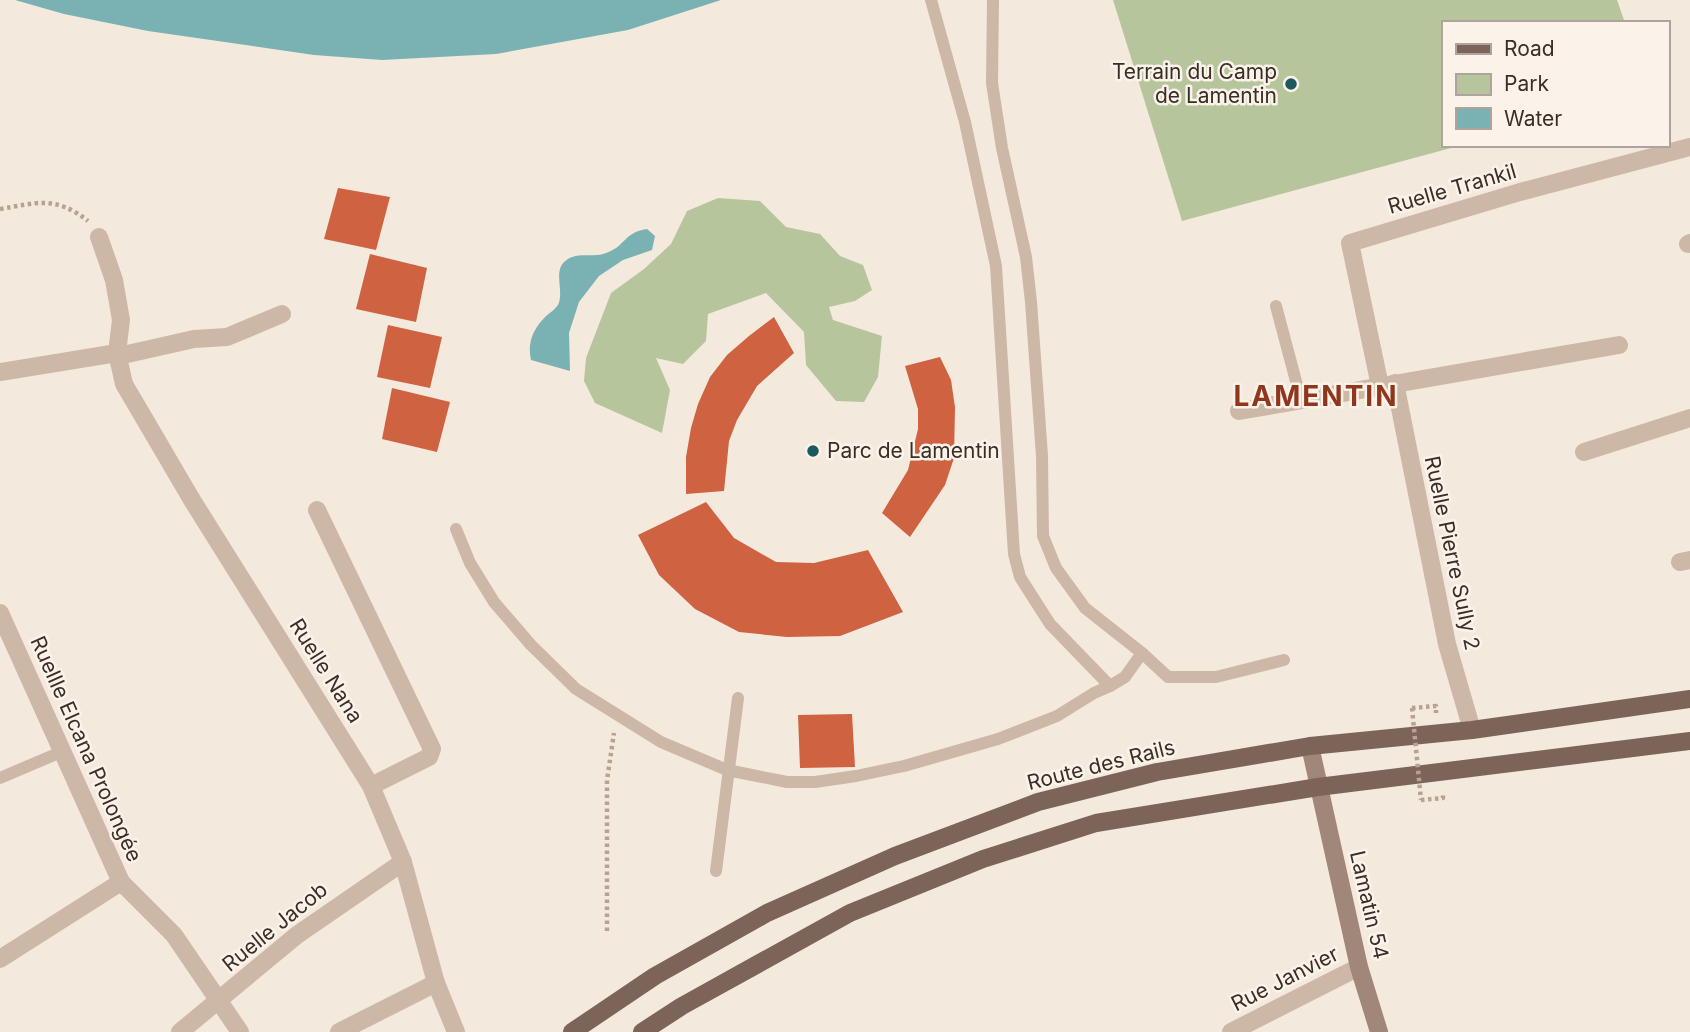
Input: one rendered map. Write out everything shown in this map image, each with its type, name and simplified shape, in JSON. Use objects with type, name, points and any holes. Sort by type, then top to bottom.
[{"type":"main road","name":"Route des Rails","points":[[572,1032],[655,976],[767,914],[895,856],[1038,802],[1157,772],[1310,746],[1472,730],[1690,699]]},
{"type":"main road","points":[[642,1032],[682,1006],[850,913],[983,859],[1096,823],[1318,787],[1690,741]]},
{"type":"street","name":"Ruelle Trankil","points":[[1350,243],[1520,192],[1690,147]]},
{"type":"street","points":[[99,237],[114,280],[121,320],[117,353]]},
{"type":"street","name":"Ruelle Pierre Sully 2","points":[[1350,243],[1387,385],[1445,632],[1472,730]]},
{"type":"street","points":[[0,372],[117,353],[123,355],[194,339],[227,337],[282,314]]},
{"type":"street","points":[[1239,411],[1619,345]]},
{"type":"street","name":"Ruelle Nana","points":[[117,353],[124,384],[131,397],[371,786],[403,862],[436,983],[456,1032]]},
{"type":"street","points":[[1584,452],[1690,418]]},
{"type":"street","points":[[317,510],[432,749],[429,757],[371,786]]},
{"type":"street","name":"Ruellle Elcana Prolongée","points":[[0,615],[121,882],[174,934],[240,1032]]},
{"type":"street","name":"Lamatin 54","points":[[1310,746],[1359,967],[1379,1032]]},
{"type":"street","name":"Ruelle Jacob","points":[[180,1032],[297,935],[403,862]]},
{"type":"street","points":[[0,959],[121,882]]},
{"type":"street","name":"Rue Janvier","points":[[1231,1032],[1359,967]]},
{"type":"street","points":[[339,1032],[436,983]]},
{"type":"lane","points":[[931,0],[965,121],[996,265],[1002,326],[1011,535],[1020,577],[1050,624],[1110,686]]},
{"type":"lane","points":[[993,0],[992,83],[1002,148],[1024,246],[1031,302],[1042,456],[1043,536],[1056,568],[1086,608],[1167,677],[1216,677],[1284,660]]},
{"type":"lane","points":[[1276,306],[1301,400]]},
{"type":"lane","points":[[456,529],[470,563],[494,602],[531,645],[576,689],[661,742],[727,770],[787,782],[815,782],[892,769],[998,739],[1057,716],[1110,686],[1125,677],[1142,653]]},
{"type":"lane","points":[[716,872],[738,698]]},
{"type":"lane","points":[[0,778],[61,752]]},
{"type":"path","points":[[0,209],[25,203],[53,203],[73,209],[88,221],[99,237]]},
{"type":"path","points":[[1436,706],[1412,708],[1421,800],[1443,798]]},
{"type":"path","points":[[607,931],[607,780],[611,742],[620,715]]},
{"type":"green space","name":"Terrain du Camp de Lamentin","points":[[1113,0],[1617,0],[1624,21],[1442,21],[1442,147],[1455,147],[1182,221]]},
{"type":"green space","points":[[718,198],[760,201],[786,227],[820,234],[840,256],[863,265],[872,290],[855,301],[829,307],[833,320],[882,336],[878,377],[864,402],[836,401],[806,365],[804,332],[766,293],[708,314],[706,341],[683,364],[656,358],[670,390],[662,433],[595,403],[584,381],[586,358],[611,293],[644,269],[671,244],[687,211]]},
{"type":"water","points":[[15,0],[721,0],[628,30],[496,54],[382,60],[314,55],[148,31],[64,14]]},
{"type":"water","points":[[647,229],[655,236],[652,250],[623,260],[599,276],[579,302],[569,333],[570,371],[531,360],[530,348],[534,331],[558,305],[560,299],[559,274],[563,263],[577,256],[606,253],[634,233]]},
{"type":"building","points":[[338,188],[390,197],[376,250],[324,239]]},
{"type":"building","points":[[370,254],[427,268],[416,322],[356,309]]},
{"type":"building","points":[[774,317],[794,353],[757,386],[737,420],[729,441],[724,491],[686,494],[686,457],[691,428],[710,377],[727,355]]},
{"type":"building","points":[[388,325],[442,337],[430,388],[377,377]]},
{"type":"building","points":[[940,357],[951,380],[955,407],[954,458],[945,485],[910,537],[882,513],[908,470],[918,429],[918,409],[905,366]]},
{"type":"building","points":[[392,388],[450,402],[437,452],[382,439]]},
{"type":"building","points":[[706,502],[734,538],[776,562],[814,563],[868,550],[903,612],[840,636],[787,637],[739,632],[695,609],[659,575],[638,535]]},
{"type":"building","points":[[852,714],[855,767],[800,768],[798,715]]},
{"type":"place","name":"Terrain du Camp de Lamentin","points":[[1291,84]]},
{"type":"place","name":"Parc de Lamentin","points":[[813,451]]},
{"type":"district","name":"LAMENTIN","points":[[1316,396]]}]
